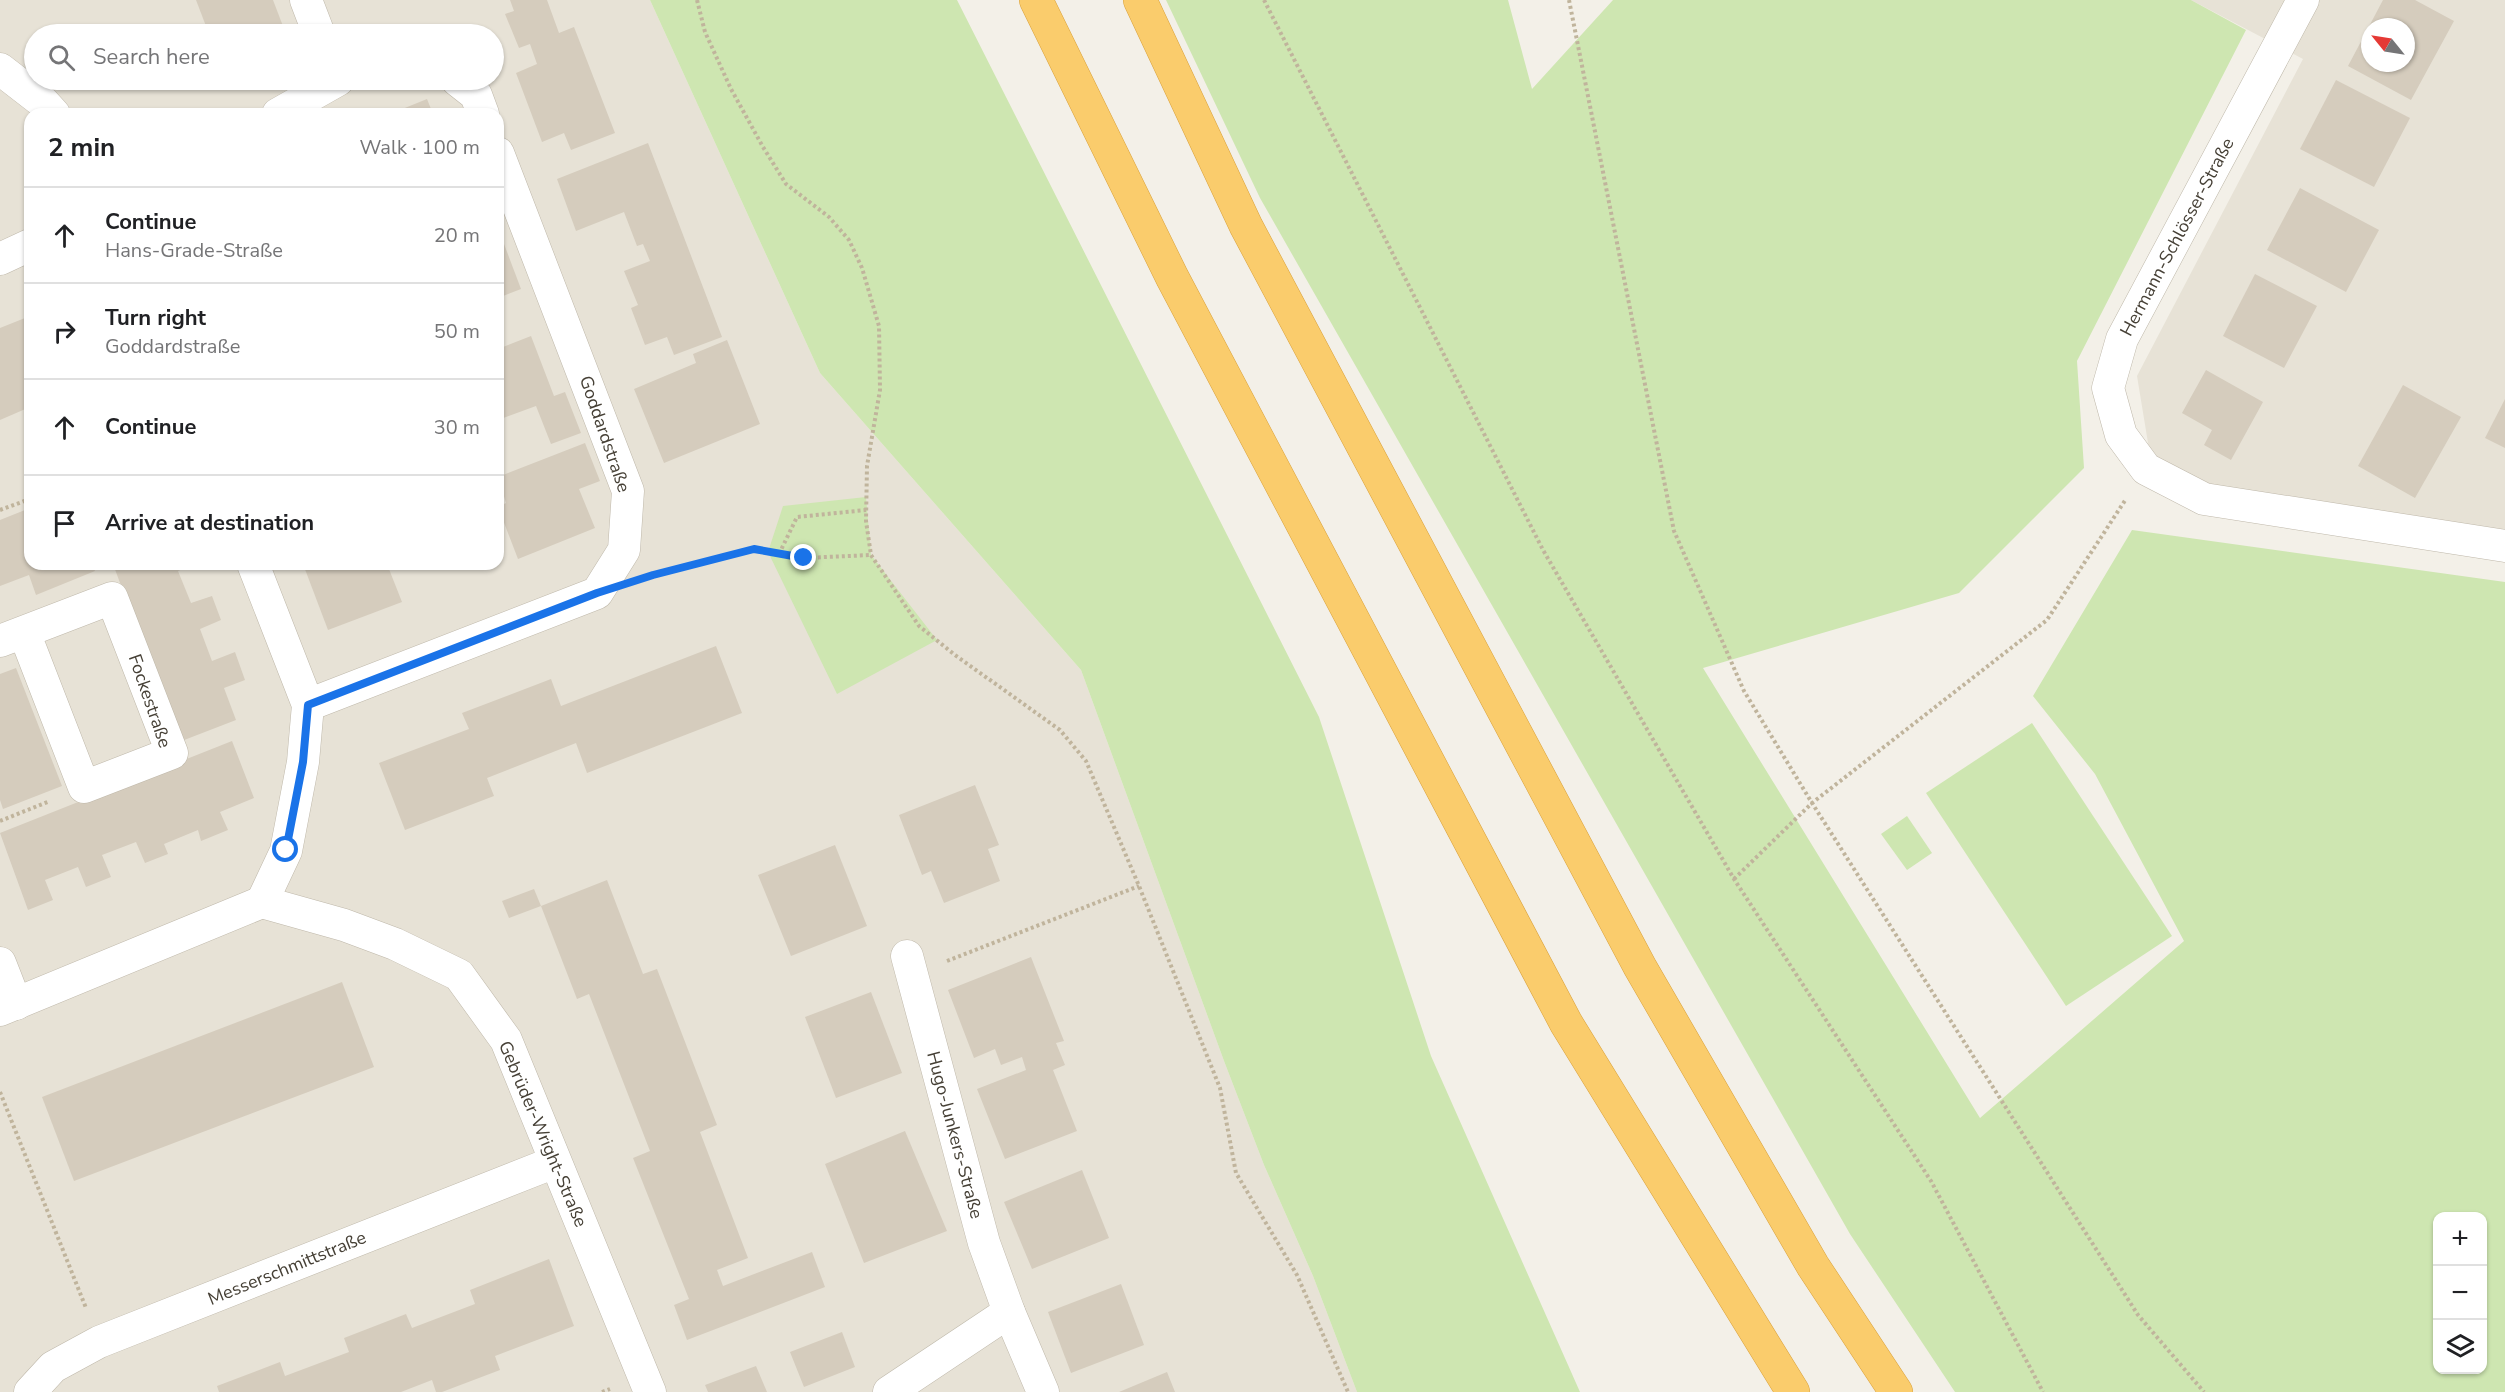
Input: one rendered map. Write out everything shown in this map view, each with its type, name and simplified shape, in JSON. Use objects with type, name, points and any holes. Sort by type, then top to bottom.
[{"type":"highway","points":[[1036,0],[1172,277],[1566,1023],[1793,1392]]},
{"type":"highway","points":[[1140,0],[1246,226],[1640,967],[1813,1266],[1896,1392]]},
{"type":"street","points":[[306,0],[316,24]]},
{"type":"street","name":"Hermann-Schlösser-Straße","points":[[2303,0],[2122,339],[2109,388],[2121,435],[2146,470],[2204,499],[2505,546]]},
{"type":"street","points":[[0,69],[24,88]]},
{"type":"street","points":[[27,90],[49,108]]},
{"type":"street","points":[[289,108],[320,90]]},
{"type":"street","points":[[470,90],[476,95],[481,108]]},
{"type":"street","name":"Goddardstraße","points":[[308,705],[597,593],[624,550],[628,490],[504,169]]},
{"type":"street","points":[[0,259],[24,247]]},
{"type":"street","points":[[0,963],[8,1007],[262,902],[286,850],[303,762],[308,705],[256,570]]},
{"type":"street","name":"Fockestraße","points":[[112,598],[172,753],[84,787],[12,637],[112,598]]},
{"type":"street","name":"Gebrüder-Wright-Straße","points":[[262,902],[344,925],[385,940],[459,975],[506,1040],[650,1392]]},
{"type":"street","name":"Hugo-Junkers-Straße","points":[[910,965],[984,1243],[1009,1312],[1043,1392]]},
{"type":"street","name":"Messerschmittstraße","points":[[30,1392],[53,1367],[99,1342],[555,1162]]},
{"type":"street","points":[[889,1392],[1009,1312]]},
{"type":"path","points":[[697,0],[705,32],[731,89],[763,147],[786,184],[829,217],[849,240],[862,268],[879,326],[880,390],[867,466],[866,510],[871,555],[919,626],[955,655],[1060,730],[1086,761],[1220,1088],[1236,1173],[1297,1275],[1348,1392]]},
{"type":"path","points":[[1264,0],[1543,550],[1734,879],[1931,1181],[2043,1392]]},
{"type":"path","points":[[1569,0],[1674,531],[1744,691],[1812,804],[2139,1316],[2204,1392]]},
{"type":"path","points":[[1734,879],[1812,804],[2047,620],[2146,470]]},
{"type":"path","points":[[0,510],[24,501]]},
{"type":"path","points":[[779,554],[797,517],[866,510]]},
{"type":"path","points":[[653,575],[754,549],[804,558],[871,555]]},
{"type":"path","points":[[0,821],[84,787]]},
{"type":"path","points":[[910,965],[1139,886]]},
{"type":"path","points":[[0,1092],[99,1342]]},
{"type":"shaded area","points":[[0,0],[650,0],[820,373],[1081,670],[1224,1061],[1264,1165],[1313,1276],[1357,1392],[0,1392]]},
{"type":"shaded area","points":[[2191,0],[2505,0],[2505,534],[2221,490],[2150,455],[2137,376],[2303,59]]},
{"type":"green space","points":[[650,0],[957,0],[1319,717],[1431,1056],[1580,1392],[1357,1392],[1313,1276],[1264,1165],[1224,1061],[1081,670],[820,373]]},
{"type":"green space","points":[[1166,0],[1508,0],[1532,89],[1613,0],[2191,0],[2246,30],[2077,361],[2084,468],[1959,593],[1703,668],[1980,1118],[2184,941],[2095,774],[2033,696],[2132,530],[2505,582],[2505,1392],[1955,1392],[1850,1234],[1260,198]]},
{"type":"green space","points":[[866,497],[871,555],[937,640],[837,694],[768,552],[783,506]]},
{"type":"green space","points":[[2032,723],[2172,936],[2066,1006],[1926,793]]},
{"type":"green space","points":[[1907,816],[1932,853],[1907,870],[1881,834]]},
{"type":"building","points":[[196,0],[273,0],[282,24],[205,24]]},
{"type":"building","points":[[510,0],[547,0],[559,33],[574,27],[615,133],[571,150],[564,133],[542,142],[516,73],[537,64],[530,44],[519,48],[505,14],[514,11]]},
{"type":"building","points":[[2383,0],[2415,0],[2454,21],[2411,100],[2348,66],[2361,41],[2361,72],[2415,72],[2415,18],[2373,18]]},
{"type":"building","points":[[2336,80],[2410,118],[2374,187],[2300,149]]},
{"type":"building","points":[[427,99],[431,108],[405,108]]},
{"type":"building","points":[[648,143],[722,337],[674,355],[667,337],[645,345],[631,308],[638,305],[624,271],[650,261],[643,244],[637,246],[624,212],[576,231],[557,179]]},
{"type":"building","points":[[2300,188],[2379,230],[2346,292],[2267,250]]},
{"type":"building","points":[[504,244],[521,289],[504,296]]},
{"type":"building","points":[[2255,274],[2317,306],[2284,368],[2223,336]]},
{"type":"building","points":[[24,318],[24,410],[0,420],[0,328]]},
{"type":"building","points":[[531,336],[554,396],[565,392],[581,433],[551,444],[536,406],[504,418],[504,347]]},
{"type":"building","points":[[727,340],[760,424],[664,463],[634,389],[696,363],[693,354]]},
{"type":"building","points":[[2206,370],[2263,402],[2231,460],[2204,445],[2212,430],[2182,413]]},
{"type":"building","points":[[2403,385],[2461,417],[2415,498],[2358,466]]},
{"type":"building","points":[[2505,399],[2505,448],[2485,438]]},
{"type":"building","points":[[585,443],[600,481],[579,489],[595,528],[518,559],[504,523],[504,504],[506,503],[504,475]]},
{"type":"building","points":[[24,510],[24,570],[95,571],[36,595],[29,575],[0,586],[0,520]]},
{"type":"building","points":[[115,570],[180,570],[178,571],[191,603],[212,596],[221,620],[200,629],[212,661],[235,652],[245,680],[224,688],[236,720],[179,742]]},
{"type":"building","points":[[305,570],[389,570],[402,602],[328,630]]},
{"type":"building","points":[[716,646],[742,713],[587,773],[576,743],[487,778],[494,796],[405,830],[379,763],[469,729],[462,713],[551,679],[561,706]]},
{"type":"building","points":[[16,668],[62,786],[3,809],[0,800],[0,674]]},
{"type":"building","points":[[232,741],[254,798],[220,812],[228,830],[201,841],[198,830],[164,844],[168,854],[145,863],[136,842],[102,855],[111,877],[86,887],[78,867],[45,880],[53,900],[28,910],[0,833]]},
{"type":"building","points":[[975,785],[999,845],[988,849],[1000,881],[944,903],[931,871],[922,875],[899,815]]},
{"type":"building","points":[[835,845],[867,926],[791,956],[758,875]]},
{"type":"building","points":[[607,880],[643,974],[657,969],[717,1125],[700,1132],[748,1258],[717,1270],[723,1286],[812,1252],[825,1287],[687,1340],[674,1305],[689,1299],[633,1158],[650,1151],[589,994],[577,999],[541,906]]},
{"type":"building","points":[[534,889],[541,906],[509,918],[502,901]]},
{"type":"building","points":[[1031,957],[1064,1041],[1056,1043],[1065,1065],[1053,1070],[1077,1131],[1005,1159],[977,1089],[1026,1070],[1022,1057],[1001,1065],[995,1049],[974,1058],[948,990]]},
{"type":"building","points":[[342,982],[374,1067],[74,1181],[42,1097]]},
{"type":"building","points":[[871,992],[902,1073],[836,1098],[805,1017]]},
{"type":"building","points":[[905,1131],[947,1231],[864,1263],[825,1164]]},
{"type":"building","points":[[1082,1170],[1109,1238],[1032,1269],[1004,1202]]},
{"type":"building","points":[[549,1259],[574,1326],[495,1356],[500,1370],[442,1392],[436,1392],[432,1380],[401,1392],[219,1392],[217,1386],[280,1362],[285,1376],[349,1352],[344,1338],[406,1314],[412,1328],[475,1304],[470,1290]]},
{"type":"building","points":[[1121,1284],[1144,1345],[1071,1373],[1048,1312]]},
{"type":"building","points":[[842,1332],[855,1367],[804,1387],[790,1352]]},
{"type":"building","points":[[756,1366],[767,1392],[708,1392],[705,1385]]},
{"type":"building","points":[[1167,1372],[1175,1392],[1119,1392]]},
{"type":"route","points":[[286,850],[303,762],[308,705],[597,593],[653,575],[754,549],[804,558]]}]
